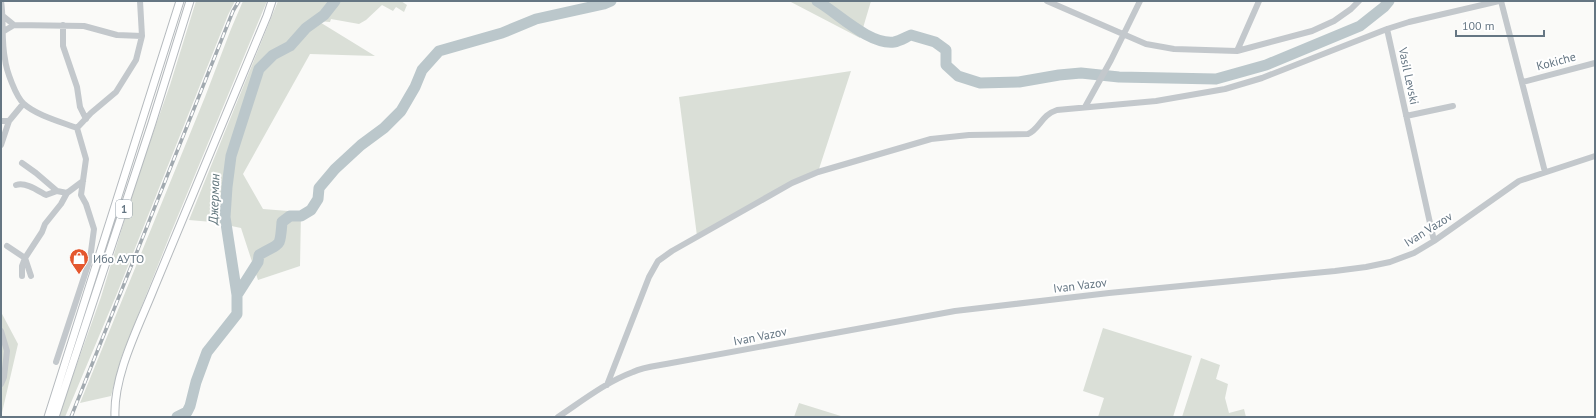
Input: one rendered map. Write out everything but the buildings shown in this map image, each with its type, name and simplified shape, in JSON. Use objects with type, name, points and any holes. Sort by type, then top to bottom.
[{"type":"main road","name":"1","points":[[48,417],[180,1]]},
{"type":"main road","name":"1","points":[[55,417],[152,123],[190,1]]},
{"type":"main road","points":[[115,417],[115,395],[120,376],[178,228],[243,75],[272,1]]},
{"type":"street","points":[[1,1],[4,30],[3,59],[15,89],[23,104],[35,111],[77,128]]},
{"type":"street","points":[[77,128],[116,92],[136,60],[142,36],[140,1]]},
{"type":"street","points":[[1047,1],[1146,44],[1174,49],[1237,51],[1312,31],[1334,21],[1351,9],[1359,1]]},
{"type":"street","points":[[1085,107],[1124,35],[1140,1]]},
{"type":"street","points":[[1237,51],[1259,1]]},
{"type":"street","points":[[607,385],[649,277],[658,261],[672,251],[792,183],[818,172],[931,139],[969,135],[1028,134],[1031,133],[1050,112],[1057,110],[1156,101],[1225,89],[1262,78],[1387,29],[1409,22],[1500,1],[1523,82],[1545,172]]},
{"type":"street","points":[[3,16],[14,25]]},
{"type":"street","points":[[4,30],[14,25],[62,25],[84,26],[117,35],[142,36]]},
{"type":"street","points":[[62,25],[63,46],[78,87],[80,107],[86,119]]},
{"type":"street","name":"Vasil Levski","points":[[1387,29],[1434,241]]},
{"type":"street","name":"Kokiche","points":[[1523,82],[1595,62]]},
{"type":"street","points":[[1,145],[9,121],[23,104]]},
{"type":"street","points":[[1406,116],[1453,106]]},
{"type":"street","points":[[1,121],[9,121]]},
{"type":"street","points":[[56,362],[90,259],[94,229],[86,204],[81,195],[86,159],[77,128]]},
{"type":"street","name":"Ivan Vazov","points":[[558,417],[607,385],[634,371],[646,368],[955,311],[1109,293],[1366,267],[1390,262],[1414,253],[1434,241],[1519,181],[1595,156]]},
{"type":"street","points":[[22,163],[57,191],[67,193]]},
{"type":"street","points":[[22,276],[22,266],[42,232],[45,224],[67,193],[82,181]]},
{"type":"street","points":[[16,185],[26,185],[46,195]]},
{"type":"street","points":[[36,195],[46,195],[57,191]]},
{"type":"street","points":[[7,246],[26,258],[32,276]]},
{"type":"street","points":[[1,331],[7,350],[4,377],[1,384]]},
{"type":"shaded area","points":[[196,1],[235,1],[228,15],[118,291],[65,417],[58,417],[101,297],[138,176],[170,85]]},
{"type":"shaded area","points":[[243,1],[267,1],[170,235],[121,358],[111,396],[80,403],[205,97]]},
{"type":"shaded area","points":[[278,1],[401,1],[407,5],[404,12],[396,7],[393,11],[382,5],[366,20],[359,24],[331,19],[330,22],[318,21],[375,56],[310,54],[243,174],[263,209],[301,212],[300,266],[258,280],[241,228],[212,222],[189,220]]},
{"type":"shaded area","points":[[789,1],[871,1],[860,38]]},
{"type":"shaded area","points":[[851,71],[818,172],[697,236],[679,97]]},
{"type":"shaded area","points":[[1,312],[18,344],[1,417]]},
{"type":"shaded area","points":[[1103,328],[1192,356],[1173,417],[1098,417],[1104,398],[1083,391]]},
{"type":"shaded area","points":[[1201,358],[1220,365],[1216,379],[1228,384],[1225,398],[1229,413],[1244,409],[1246,417],[1182,417]]},
{"type":"shaded area","points":[[799,403],[844,417],[794,417]]},
{"type":"waterway","name":"Джерман","points":[[177,417],[187,412],[190,406],[196,382],[207,352],[237,314],[237,295],[225,217],[227,187],[231,156],[259,69],[273,55],[290,46],[306,28],[324,15],[335,1]]},
{"type":"waterway","points":[[237,295],[258,262],[259,255],[275,246],[280,241],[282,222],[290,216],[301,216],[311,210],[318,199],[319,188],[335,169],[361,145],[384,128],[401,111],[415,87],[422,70],[439,51],[502,33],[536,19],[604,4],[611,1]]},
{"type":"waterway","points":[[817,1],[864,34],[874,39],[884,42],[894,42],[911,35],[935,42],[946,50],[946,65],[958,76],[980,83],[1019,82],[1081,73],[1119,77],[1216,79],[1266,65],[1360,26],[1384,7],[1389,1]]},
{"type":"railway","points":[[71,417],[233,11],[239,1]]},
{"type":"place","name":"Ибо АУТО","points":[[79,275]]}]
